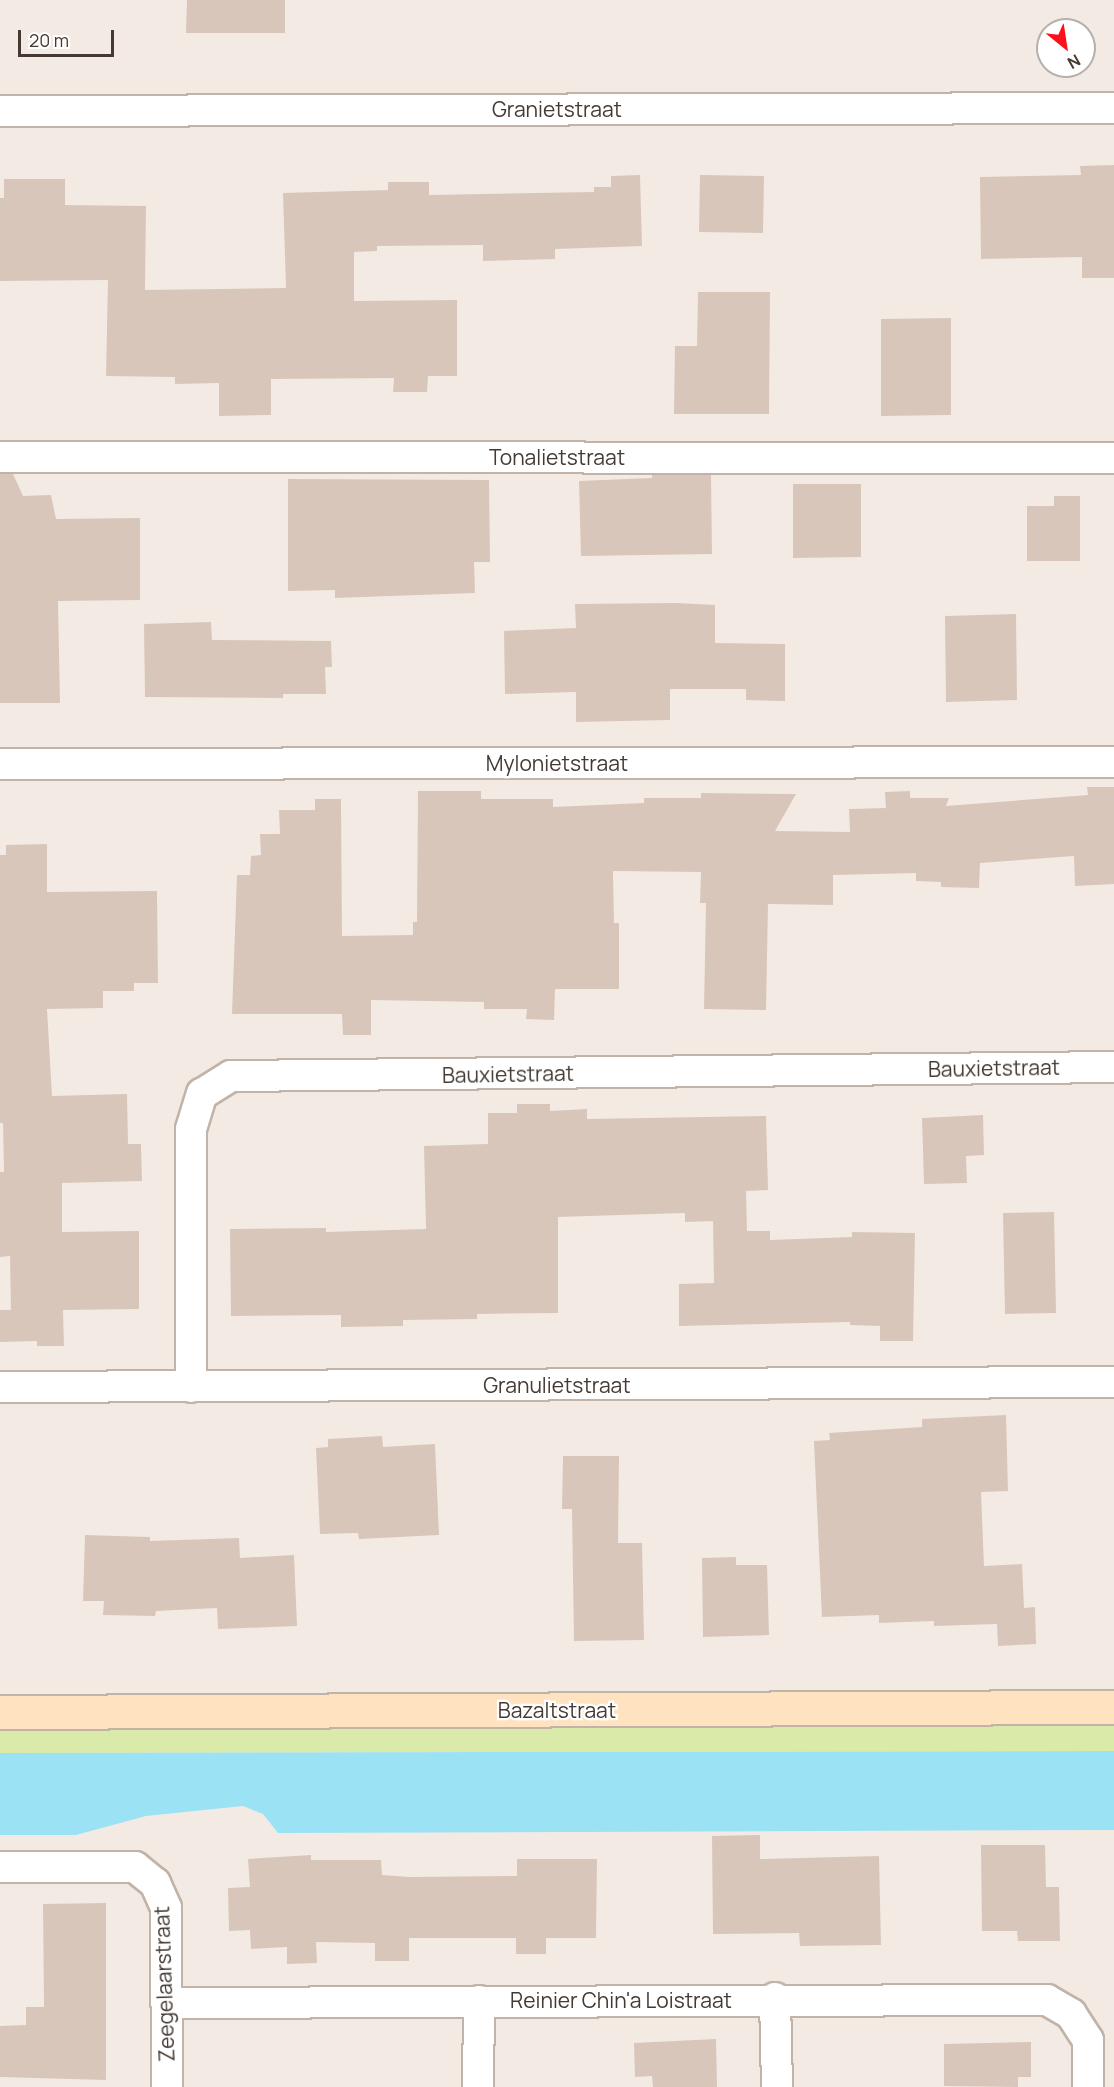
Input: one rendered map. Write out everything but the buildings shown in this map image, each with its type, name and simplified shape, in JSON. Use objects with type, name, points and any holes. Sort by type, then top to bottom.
[{"type":"street","name":"Granietstraat","points":[[0,111],[1114,108]]},
{"type":"street","name":"Tonalietstraat","points":[[0,457],[1114,458]]},
{"type":"street","name":"Mylonietstraat","points":[[0,764],[1114,762]]},
{"type":"street","name":"Bauxietstraat","points":[[191,1387],[191,1130],[202,1094],[231,1076],[1114,1067]]},
{"type":"street","name":"Granulietstraat","points":[[0,1387],[1114,1382]]},
{"type":"street","name":"Bazaltstraat","points":[[0,1712],[1114,1707]]},
{"type":"street","name":"Zeegelaarstraat","points":[[0,1867],[135,1867],[155,1883],[166,1908],[167,2087]]},
{"type":"street","name":"Reinier Chin'a Loistraat","points":[[168,2003],[775,1998],[1047,2000],[1071,2013],[1088,2040],[1088,2087]]},
{"type":"street","points":[[775,1998],[777,2087]]},
{"type":"street","points":[[478,2087],[479,2001]]},
{"type":"green space","points":[[1114,1724],[1114,1751],[0,1753],[0,1728]]},
{"type":"water","points":[[1114,1751],[1114,1830],[278,1833],[263,1814],[243,1806],[146,1816],[76,1835],[0,1835],[0,1753]]}]
